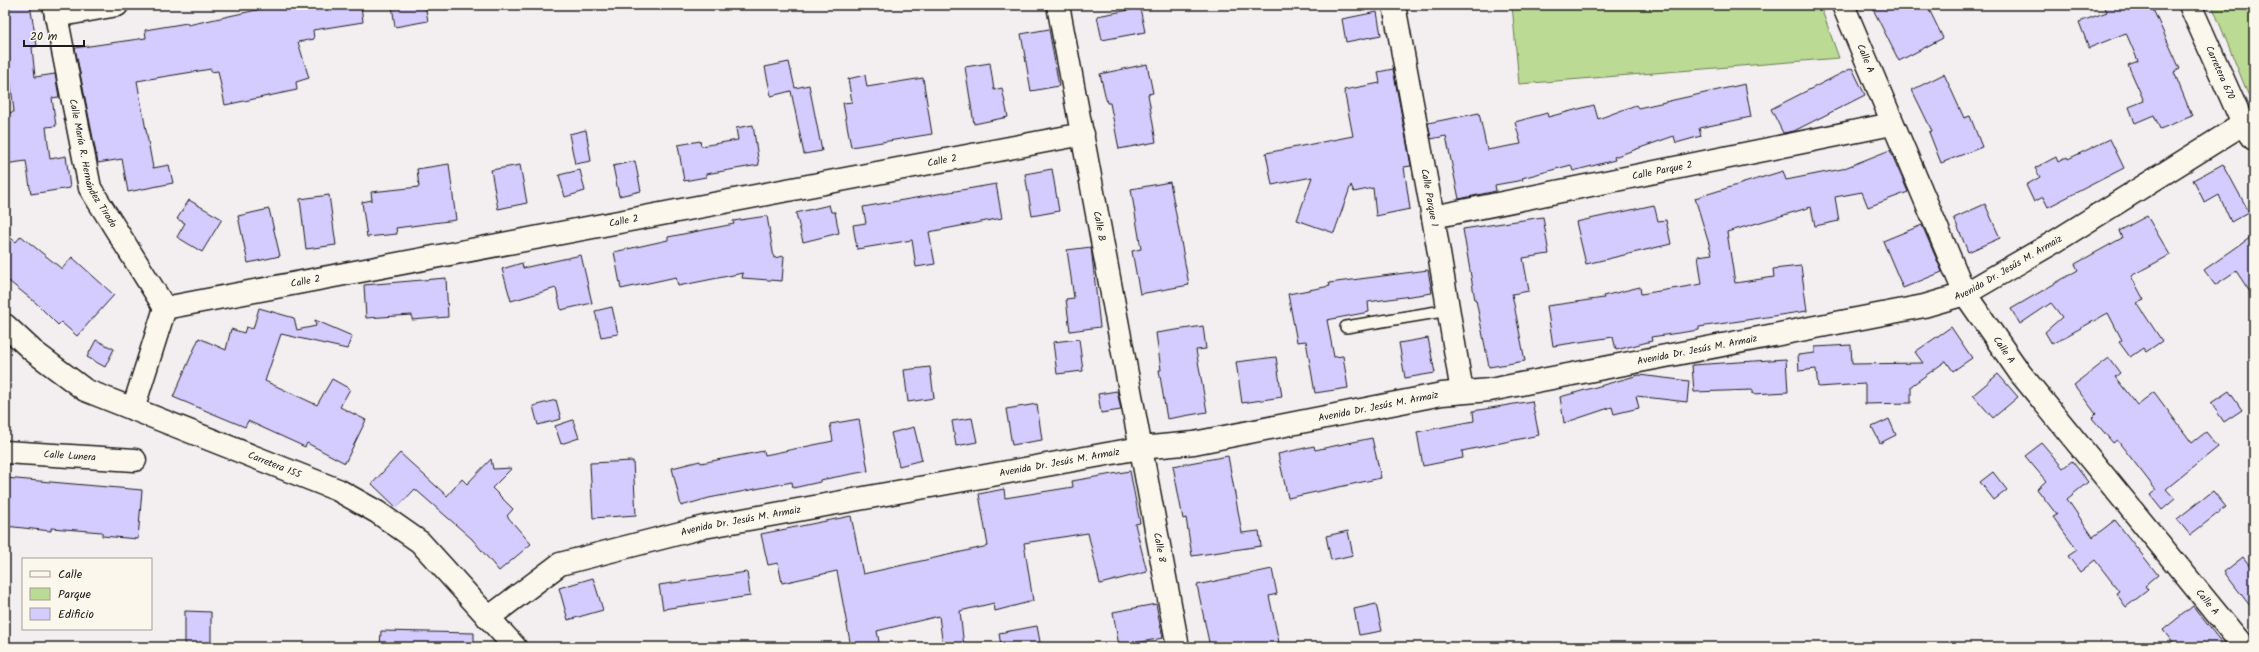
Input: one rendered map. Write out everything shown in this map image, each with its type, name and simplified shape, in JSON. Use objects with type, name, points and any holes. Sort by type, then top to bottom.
[{"type":"street","points":[[55,10],[116,5]]},
{"type":"street","name":"Calle B","points":[[1058,5],[1140,448]]},
{"type":"street","name":"Calle Parque 1","points":[[1394,5],[1433,217],[1462,392]]},
{"type":"street","name":"Calle A","points":[[1843,5],[1965,294],[2020,373],[2244,647]]},
{"type":"street","name":"Carretera 670","points":[[2190,5],[2249,132]]},
{"type":"street","name":"Calle María R. Hernández Tirado","points":[[55,10],[90,188],[165,308]]},
{"type":"street","name":"Calle Parque 2","points":[[1433,217],[1892,124]]},
{"type":"street","name":"Avenida Dr. Jesús M. Armaiz","points":[[488,618],[560,564],[704,527],[1140,448],[1194,443],[1462,392],[1490,390],[1924,306],[1965,294],[2249,132]]},
{"type":"street","name":"Calle 2","points":[[165,308],[1083,134]]},
{"type":"street","points":[[133,409],[165,308]]},
{"type":"street","name":"Carretera 155","points":[[5,325],[33,351],[85,390],[338,490],[377,512],[420,542],[515,647]]},
{"type":"street","name":"Calle 8","points":[[1140,448],[1178,647]]},
{"type":"street","name":"Calle Lunera","points":[[5,452],[134,460]]},
{"type":"lane","points":[[1346,327],[1449,310]]},
{"type":"green space","points":[[1512,5],[1820,5],[1839,58],[1519,84]]},
{"type":"green space","points":[[2212,5],[2254,5],[2254,99],[2250,99]]},
{"type":"building","points":[[5,5],[30,5],[37,46],[32,47],[35,77],[55,74],[59,97],[52,98],[56,126],[46,127],[50,159],[66,156],[70,188],[31,194],[26,161],[5,164],[5,113],[14,112],[10,77],[5,78]]},
{"type":"building","points":[[265,5],[361,5],[363,22],[313,30],[314,39],[298,42],[309,78],[296,82],[297,90],[225,105],[218,71],[211,72],[211,69],[137,81],[153,168],[169,165],[173,183],[128,192],[122,159],[98,163],[75,48],[146,38],[145,30],[187,23],[188,25],[266,8]]},
{"type":"building","points":[[392,5],[425,5],[428,21],[395,27]]},
{"type":"building","points":[[1871,5],[1927,5],[1943,38],[1899,61]]},
{"type":"building","points":[[2104,5],[2151,5],[2180,69],[2174,72],[2192,116],[2160,129],[2154,115],[2135,123],[2129,107],[2144,101],[2128,65],[2138,61],[2126,33],[2089,48],[2079,22],[2107,12]]},
{"type":"building","points":[[1140,8],[1145,32],[1102,40],[1097,16]]},
{"type":"building","points":[[1377,12],[1381,35],[1346,42],[1342,19]]},
{"type":"building","points":[[1049,29],[1059,86],[1031,91],[1021,34]]},
{"type":"building","points":[[789,62],[795,88],[809,85],[822,151],[804,154],[791,91],[771,96],[765,67]]},
{"type":"building","points":[[990,63],[994,90],[1002,88],[1008,117],[974,124],[965,67]]},
{"type":"building","points":[[1147,64],[1153,93],[1148,94],[1156,142],[1119,149],[1110,103],[1107,103],[1100,74]]},
{"type":"building","points":[[1852,68],[1865,95],[1794,131],[1783,133],[1771,109]]},
{"type":"building","points":[[1393,69],[1411,166],[1404,167],[1410,209],[1376,216],[1373,188],[1354,192],[1351,185],[1334,233],[1297,220],[1312,177],[1272,185],[1266,153],[1353,136],[1344,90],[1380,83],[1378,72]]},
{"type":"building","points":[[1944,74],[1964,118],[1970,116],[1982,147],[1941,163],[1929,132],[1932,131],[1912,90]]},
{"type":"building","points":[[865,75],[867,87],[923,78],[932,134],[851,147],[843,103],[852,102],[848,79]]},
{"type":"building","points":[[1745,84],[1751,117],[1699,128],[1701,136],[1676,143],[1674,136],[1614,157],[1615,160],[1573,171],[1571,165],[1522,178],[1523,180],[1495,185],[1496,191],[1459,199],[1446,136],[1431,139],[1428,123],[1479,113],[1487,150],[1521,144],[1515,122],[1547,113],[1548,117],[1594,105],[1598,119],[1636,105],[1638,108]]},
{"type":"building","points":[[753,125],[759,165],[706,174],[706,177],[684,181],[678,145],[700,141],[701,146],[738,140],[736,128]]},
{"type":"building","points":[[586,130],[591,161],[575,164],[569,134]]},
{"type":"building","points":[[2110,139],[2124,168],[2048,207],[2043,197],[2034,202],[2026,185],[2040,177],[2035,168],[2056,157],[2058,162],[2067,157],[2068,159]]},
{"type":"building","points":[[1890,150],[1908,192],[1868,207],[1862,192],[1835,197],[1839,221],[1815,226],[1811,207],[1727,232],[1735,283],[1774,277],[1773,269],[1801,266],[1807,311],[1699,327],[1699,330],[1651,337],[1652,341],[1616,350],[1613,337],[1553,346],[1547,306],[1604,298],[1603,296],[1640,287],[1641,294],[1702,284],[1698,256],[1712,254],[1695,198],[1783,171],[1786,180],[1842,169]]},
{"type":"building","points":[[635,161],[641,191],[619,196],[613,166]]},
{"type":"building","points":[[449,164],[456,220],[396,228],[397,234],[367,237],[362,202],[372,200],[371,192],[419,187],[417,169]]},
{"type":"building","points":[[2223,164],[2249,212],[2231,222],[2219,195],[2205,203],[2193,180]]},
{"type":"building","points":[[520,165],[527,203],[498,209],[491,170]]},
{"type":"building","points":[[1052,169],[1059,211],[1032,216],[1025,174]]},
{"type":"building","points":[[580,170],[585,191],[565,197],[559,175]]},
{"type":"building","points":[[1170,182],[1189,285],[1140,294],[1132,251],[1141,249],[1131,189]]},
{"type":"building","points":[[996,184],[1002,218],[929,232],[935,264],[916,267],[912,240],[857,249],[853,225],[866,223],[863,207]]},
{"type":"building","points":[[329,195],[336,245],[306,249],[300,199]]},
{"type":"building","points":[[189,200],[222,219],[202,252],[177,237],[185,223],[177,219]]},
{"type":"building","points":[[1985,204],[2000,238],[1968,252],[1954,218]]},
{"type":"building","points":[[829,205],[831,212],[835,212],[839,233],[803,242],[796,213]]},
{"type":"building","points":[[1654,205],[1658,221],[1666,220],[1671,244],[1586,264],[1576,222]]},
{"type":"building","points":[[269,209],[280,256],[248,263],[238,216]]},
{"type":"building","points":[[767,216],[774,258],[784,256],[782,281],[742,278],[743,273],[678,286],[676,277],[621,289],[614,252],[668,240],[668,237],[734,224],[733,221]]},
{"type":"building","points":[[2147,216],[2170,255],[2131,276],[2144,300],[2137,303],[2162,341],[2146,352],[2143,348],[2130,357],[2119,342],[2122,340],[2108,313],[2052,344],[2045,332],[2062,317],[2051,303],[2020,324],[2011,309],[2078,270],[2075,264],[2122,238],[2119,231]]},
{"type":"building","points":[[1543,217],[1549,254],[1523,258],[1529,291],[1512,294],[1525,361],[1489,367],[1475,300],[1463,229]]},
{"type":"building","points":[[1922,225],[1942,272],[1903,288],[1883,241]]},
{"type":"building","points":[[5,234],[16,242],[21,236],[62,269],[72,257],[114,295],[77,336],[61,322],[58,325],[36,303],[5,278]]},
{"type":"building","points":[[2254,235],[2254,298],[2236,271],[2215,285],[2204,270]]},
{"type":"building","points":[[1091,247],[1100,327],[1070,331],[1066,299],[1074,298],[1067,250]]},
{"type":"building","points":[[581,255],[592,303],[561,310],[556,288],[511,301],[502,269],[522,263],[523,268]]},
{"type":"building","points":[[1428,270],[1432,293],[1368,302],[1369,312],[1327,320],[1334,357],[1343,356],[1348,388],[1315,393],[1306,341],[1297,342],[1288,294],[1330,286],[1329,283]]},
{"type":"building","points":[[446,278],[448,317],[412,320],[412,315],[366,318],[364,285]]},
{"type":"building","points":[[612,307],[618,334],[601,337],[595,311]]},
{"type":"building","points":[[259,308],[294,318],[297,330],[316,326],[315,320],[352,336],[347,349],[281,334],[265,381],[317,405],[332,379],[350,389],[340,407],[366,420],[345,463],[307,443],[305,447],[248,421],[245,427],[173,397],[199,338],[226,350],[231,329],[244,333],[246,327],[253,329]]},
{"type":"building","points":[[1203,326],[1206,349],[1196,350],[1207,412],[1167,419],[1159,370],[1161,370],[1156,333]]},
{"type":"building","points":[[1951,327],[1972,358],[1953,371],[1946,361],[1911,386],[1911,403],[1865,404],[1865,384],[1818,387],[1816,369],[1799,371],[1798,355],[1815,353],[1815,347],[1851,345],[1852,364],[1923,363],[1915,352]]},
{"type":"building","points":[[1428,338],[1435,373],[1405,378],[1399,343]]},
{"type":"building","points":[[1079,339],[1083,371],[1057,374],[1053,342]]},
{"type":"building","points":[[96,340],[114,349],[105,367],[87,357]]},
{"type":"building","points":[[1276,357],[1282,397],[1242,403],[1236,362]]},
{"type":"building","points":[[2109,358],[2120,373],[2115,377],[2137,405],[2154,392],[2192,443],[2206,432],[2218,447],[2166,489],[2175,499],[2162,510],[2150,495],[2156,490],[2117,440],[2113,443],[2092,418],[2096,414],[2074,385]]},
{"type":"building","points":[[1786,359],[1788,392],[1753,394],[1753,390],[1694,392],[1692,365]]},
{"type":"building","points":[[930,367],[934,398],[908,402],[904,370]]},
{"type":"building","points":[[1998,374],[2018,397],[1993,418],[1973,395]]},
{"type":"building","points":[[1639,375],[1689,381],[1687,402],[1636,396],[1639,408],[1614,414],[1612,407],[1564,423],[1560,397]]},
{"type":"building","points":[[1117,391],[1121,410],[1101,413],[1098,394]]},
{"type":"building","points":[[2229,391],[2242,410],[2224,422],[2211,403]]},
{"type":"building","points":[[556,400],[561,419],[538,425],[533,406]]},
{"type":"building","points":[[1532,401],[1539,435],[1462,451],[1463,458],[1423,466],[1417,432],[1474,421],[1473,411]]},
{"type":"building","points":[[1037,404],[1042,440],[1012,445],[1006,409]]},
{"type":"building","points":[[972,418],[977,442],[956,446],[952,421]]},
{"type":"building","points":[[859,419],[868,471],[820,480],[820,482],[793,488],[792,482],[709,498],[681,506],[672,468],[700,461],[701,463],[764,451],[765,455],[833,441],[830,424]]},
{"type":"building","points":[[1889,419],[1896,435],[1880,443],[1872,427]]},
{"type":"building","points":[[573,420],[579,438],[561,444],[555,426]]},
{"type":"building","points":[[914,427],[922,460],[899,466],[891,433]]},
{"type":"building","points":[[1372,438],[1381,478],[1288,498],[1278,454],[1314,446],[1315,450]]},
{"type":"building","points":[[2042,443],[2063,468],[2072,461],[2088,482],[2067,499],[2093,537],[2115,520],[2158,575],[2145,586],[2148,590],[2126,607],[2116,593],[2119,591],[2095,560],[2080,572],[2068,556],[2077,550],[2053,517],[2057,515],[2037,489],[2046,481],[2025,456]]},
{"type":"building","points":[[400,453],[447,496],[462,479],[467,484],[491,459],[493,469],[512,468],[492,488],[513,509],[507,516],[531,544],[499,571],[472,539],[415,489],[397,508],[372,484]]},
{"type":"building","points":[[1228,456],[1242,533],[1259,531],[1261,546],[1192,556],[1186,518],[1183,519],[1173,466]]},
{"type":"building","points":[[633,461],[636,515],[593,518],[590,463]]},
{"type":"building","points":[[1130,471],[1140,523],[1135,524],[1147,572],[1100,584],[1088,533],[1024,543],[1033,601],[995,611],[994,603],[960,611],[964,647],[943,647],[939,616],[877,631],[880,647],[851,647],[837,571],[782,583],[778,563],[768,565],[761,534],[851,516],[863,574],[988,546],[979,494],[1004,489],[1005,498],[1073,487],[1072,481]]},
{"type":"building","points":[[1993,472],[2007,490],[1994,500],[1980,482]]},
{"type":"building","points":[[5,478],[142,490],[138,539],[102,536],[102,532],[51,528],[51,531],[5,526]]},
{"type":"building","points":[[2213,491],[2226,507],[2190,535],[2177,519]]},
{"type":"building","points":[[1348,531],[1353,555],[1331,560],[1326,536]]},
{"type":"building","points":[[2243,557],[2254,571],[2254,611],[2224,572]]},
{"type":"building","points":[[1272,569],[1277,594],[1269,596],[1280,647],[1210,647],[1197,585]]},
{"type":"building","points":[[747,572],[750,596],[663,609],[659,585]]},
{"type":"building","points":[[593,578],[603,610],[568,620],[559,588]]},
{"type":"building","points":[[1156,604],[1163,638],[1119,646],[1113,612]]},
{"type":"building","points":[[1376,604],[1382,631],[1359,635],[1354,609]]},
{"type":"building","points":[[2193,606],[2225,647],[2176,647],[2163,630]]},
{"type":"building","points":[[185,611],[211,612],[211,647],[185,647]]},
{"type":"building","points":[[1037,626],[1041,647],[1001,647],[999,633]]},
{"type":"building","points":[[381,631],[474,633],[474,647],[380,647]]}]
